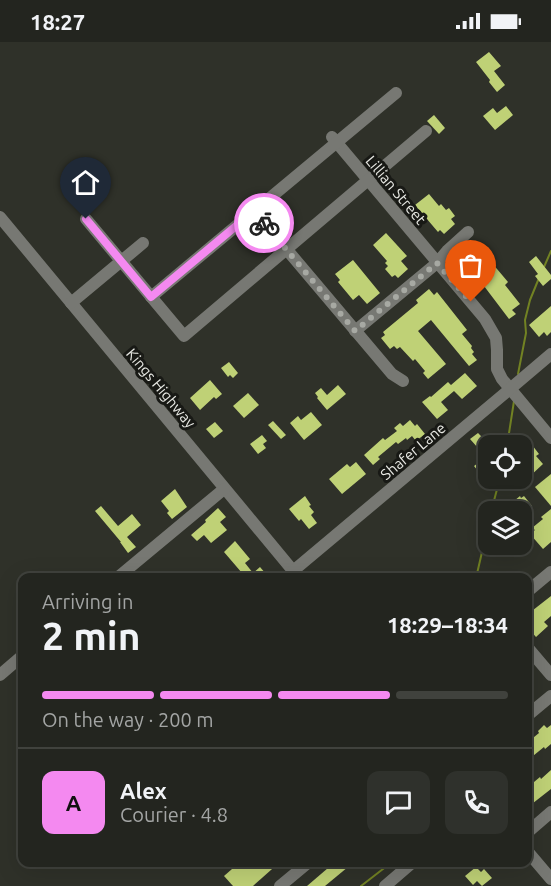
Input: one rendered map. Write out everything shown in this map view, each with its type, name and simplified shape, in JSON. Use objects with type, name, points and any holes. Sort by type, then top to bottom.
[{"type":"street","points":[[151,297],[252,208],[334,140],[396,93]]},
{"type":"street","points":[[86,219],[184,336],[426,131]]},
{"type":"street","name":"Lillian Street","points":[[334,140],[491,328],[496,338],[497,369],[502,379],[551,438]]},
{"type":"street","points":[[252,208],[392,374],[403,381]]},
{"type":"street","name":"Kings Highway","points":[[0,217],[295,573]]},
{"type":"street","points":[[355,331],[437,263],[468,232]]},
{"type":"street","points":[[71,303],[143,243]]},
{"type":"street","name":"Shafer Lane","points":[[297,573],[551,354]]},
{"type":"street","points":[[123,573],[224,489]]},
{"type":"street","points":[[532,588],[551,572]]},
{"type":"street","points":[[532,653],[551,675]]},
{"type":"street","points":[[0,675],[18,659]]},
{"type":"street","points":[[532,712],[551,696]]},
{"type":"street","points":[[532,829],[551,812]]},
{"type":"street","points":[[532,857],[551,879]]},
{"type":"street","points":[[280,886],[303,867]]},
{"type":"street","points":[[385,886],[407,867]]},
{"type":"building","points":[[489,52],[501,66],[494,71],[505,85],[497,92],[476,62]]},
{"type":"building","points":[[506,106],[513,115],[495,130],[483,116],[493,108],[497,113]]},
{"type":"building","points":[[434,115],[445,128],[439,134],[427,121]]},
{"type":"building","points":[[429,194],[439,206],[441,204],[446,210],[449,208],[455,216],[451,219],[455,224],[444,234],[440,230],[438,232],[415,205]]},
{"type":"building","points":[[386,233],[407,256],[401,261],[408,269],[398,278],[395,275],[392,277],[385,269],[388,266],[385,263],[387,261],[373,245]]},
{"type":"building","points":[[475,246],[508,282],[505,285],[520,304],[512,310],[516,314],[509,319],[464,264],[467,262],[462,257]]},
{"type":"building","points":[[536,256],[551,275],[551,279],[543,286],[535,276],[538,274],[529,262]]},
{"type":"building","points":[[353,260],[380,293],[367,304],[359,295],[353,300],[338,282],[340,280],[335,274]]},
{"type":"building","points":[[429,289],[434,295],[437,292],[467,330],[462,334],[472,346],[474,352],[472,354],[477,360],[469,366],[431,320],[418,331],[446,364],[428,379],[423,373],[425,371],[415,359],[413,361],[400,347],[397,349],[394,346],[390,349],[381,338],[385,335],[383,332],[418,303],[416,300]]},
{"type":"building","points":[[551,306],[551,332],[547,336],[544,332],[539,337],[529,325]]},
{"type":"building","points":[[229,362],[238,373],[233,378],[230,375],[228,377],[221,368]]},
{"type":"building","points":[[465,373],[477,386],[462,399],[454,391],[441,402],[448,410],[437,419],[422,402],[448,382],[451,385]]},
{"type":"building","points":[[210,380],[222,394],[216,399],[214,397],[200,410],[190,398]]},
{"type":"building","points":[[338,385],[346,394],[327,410],[315,393],[321,388],[327,395]]},
{"type":"building","points":[[248,393],[259,405],[244,418],[233,406]]},
{"type":"building","points":[[311,412],[322,425],[304,440],[290,423],[298,416],[301,420]]},
{"type":"building","points":[[410,420],[415,426],[417,424],[425,434],[416,441],[412,436],[398,444],[396,442],[378,457],[380,459],[373,465],[364,455],[383,438],[385,440],[397,431],[394,428],[400,423],[403,426]]},
{"type":"building","points":[[273,421],[286,435],[281,439],[268,425]]},
{"type":"building","points":[[215,422],[223,431],[214,438],[206,429]]},
{"type":"building","points":[[478,433],[480,435],[478,435],[478,448],[470,439]]},
{"type":"building","points":[[262,435],[267,441],[263,444],[266,448],[258,454],[250,444]]},
{"type":"building","points":[[532,445],[539,454],[536,456],[543,464],[532,474]]},
{"type":"building","points":[[356,462],[366,474],[342,494],[329,479],[347,464],[350,467]]},
{"type":"building","points":[[551,474],[551,506],[535,487]]},
{"type":"building","points":[[175,489],[187,507],[172,519],[161,501]]},
{"type":"building","points":[[305,496],[314,512],[311,515],[317,523],[309,529],[289,509]]},
{"type":"building","points":[[524,496],[528,501],[514,501]]},
{"type":"building","points":[[101,506],[118,526],[132,514],[141,525],[127,537],[136,547],[128,553],[95,511]]},
{"type":"building","points":[[218,508],[226,517],[220,522],[227,530],[211,543],[204,535],[197,541],[191,535]]},
{"type":"building","points":[[551,509],[551,542],[543,549],[532,536],[535,530],[532,528],[543,519],[541,517]]},
{"type":"building","points":[[235,541],[250,559],[245,563],[253,573],[242,573],[224,552]]},
{"type":"building","points":[[260,567],[265,573],[253,573]]},
{"type":"building","points":[[551,596],[551,616],[544,622],[548,626],[536,637],[532,632],[532,611]]},
{"type":"building","points":[[544,725],[547,728],[551,725],[551,744],[532,757],[532,739],[539,733],[538,731]]},
{"type":"building","points":[[551,770],[551,789],[532,804],[532,784],[540,777],[541,779]]},
{"type":"building","points":[[234,867],[274,867],[253,886],[233,886],[224,876]]},
{"type":"building","points":[[329,867],[348,867],[325,886],[307,886]]},
{"type":"building","points":[[476,867],[481,872],[484,869],[492,878],[482,886],[477,881],[473,885],[465,876]]},
{"type":"waterway","points":[[544,267],[551,251]]},
{"type":"waterway","points":[[518,374],[526,333],[525,320],[539,278]]},
{"type":"waterway","points":[[509,435],[514,401]]},
{"type":"waterway","points":[[494,501],[497,489]]},
{"type":"waterway","points":[[477,573],[481,555]]},
{"type":"waterway","points":[[361,886],[386,867]]},
{"type":"way so far","points":[[264,223],[355,331],[437,263],[471,302]]},
{"type":"route","points":[[86,219],[151,297],[254,211],[264,223]]}]
